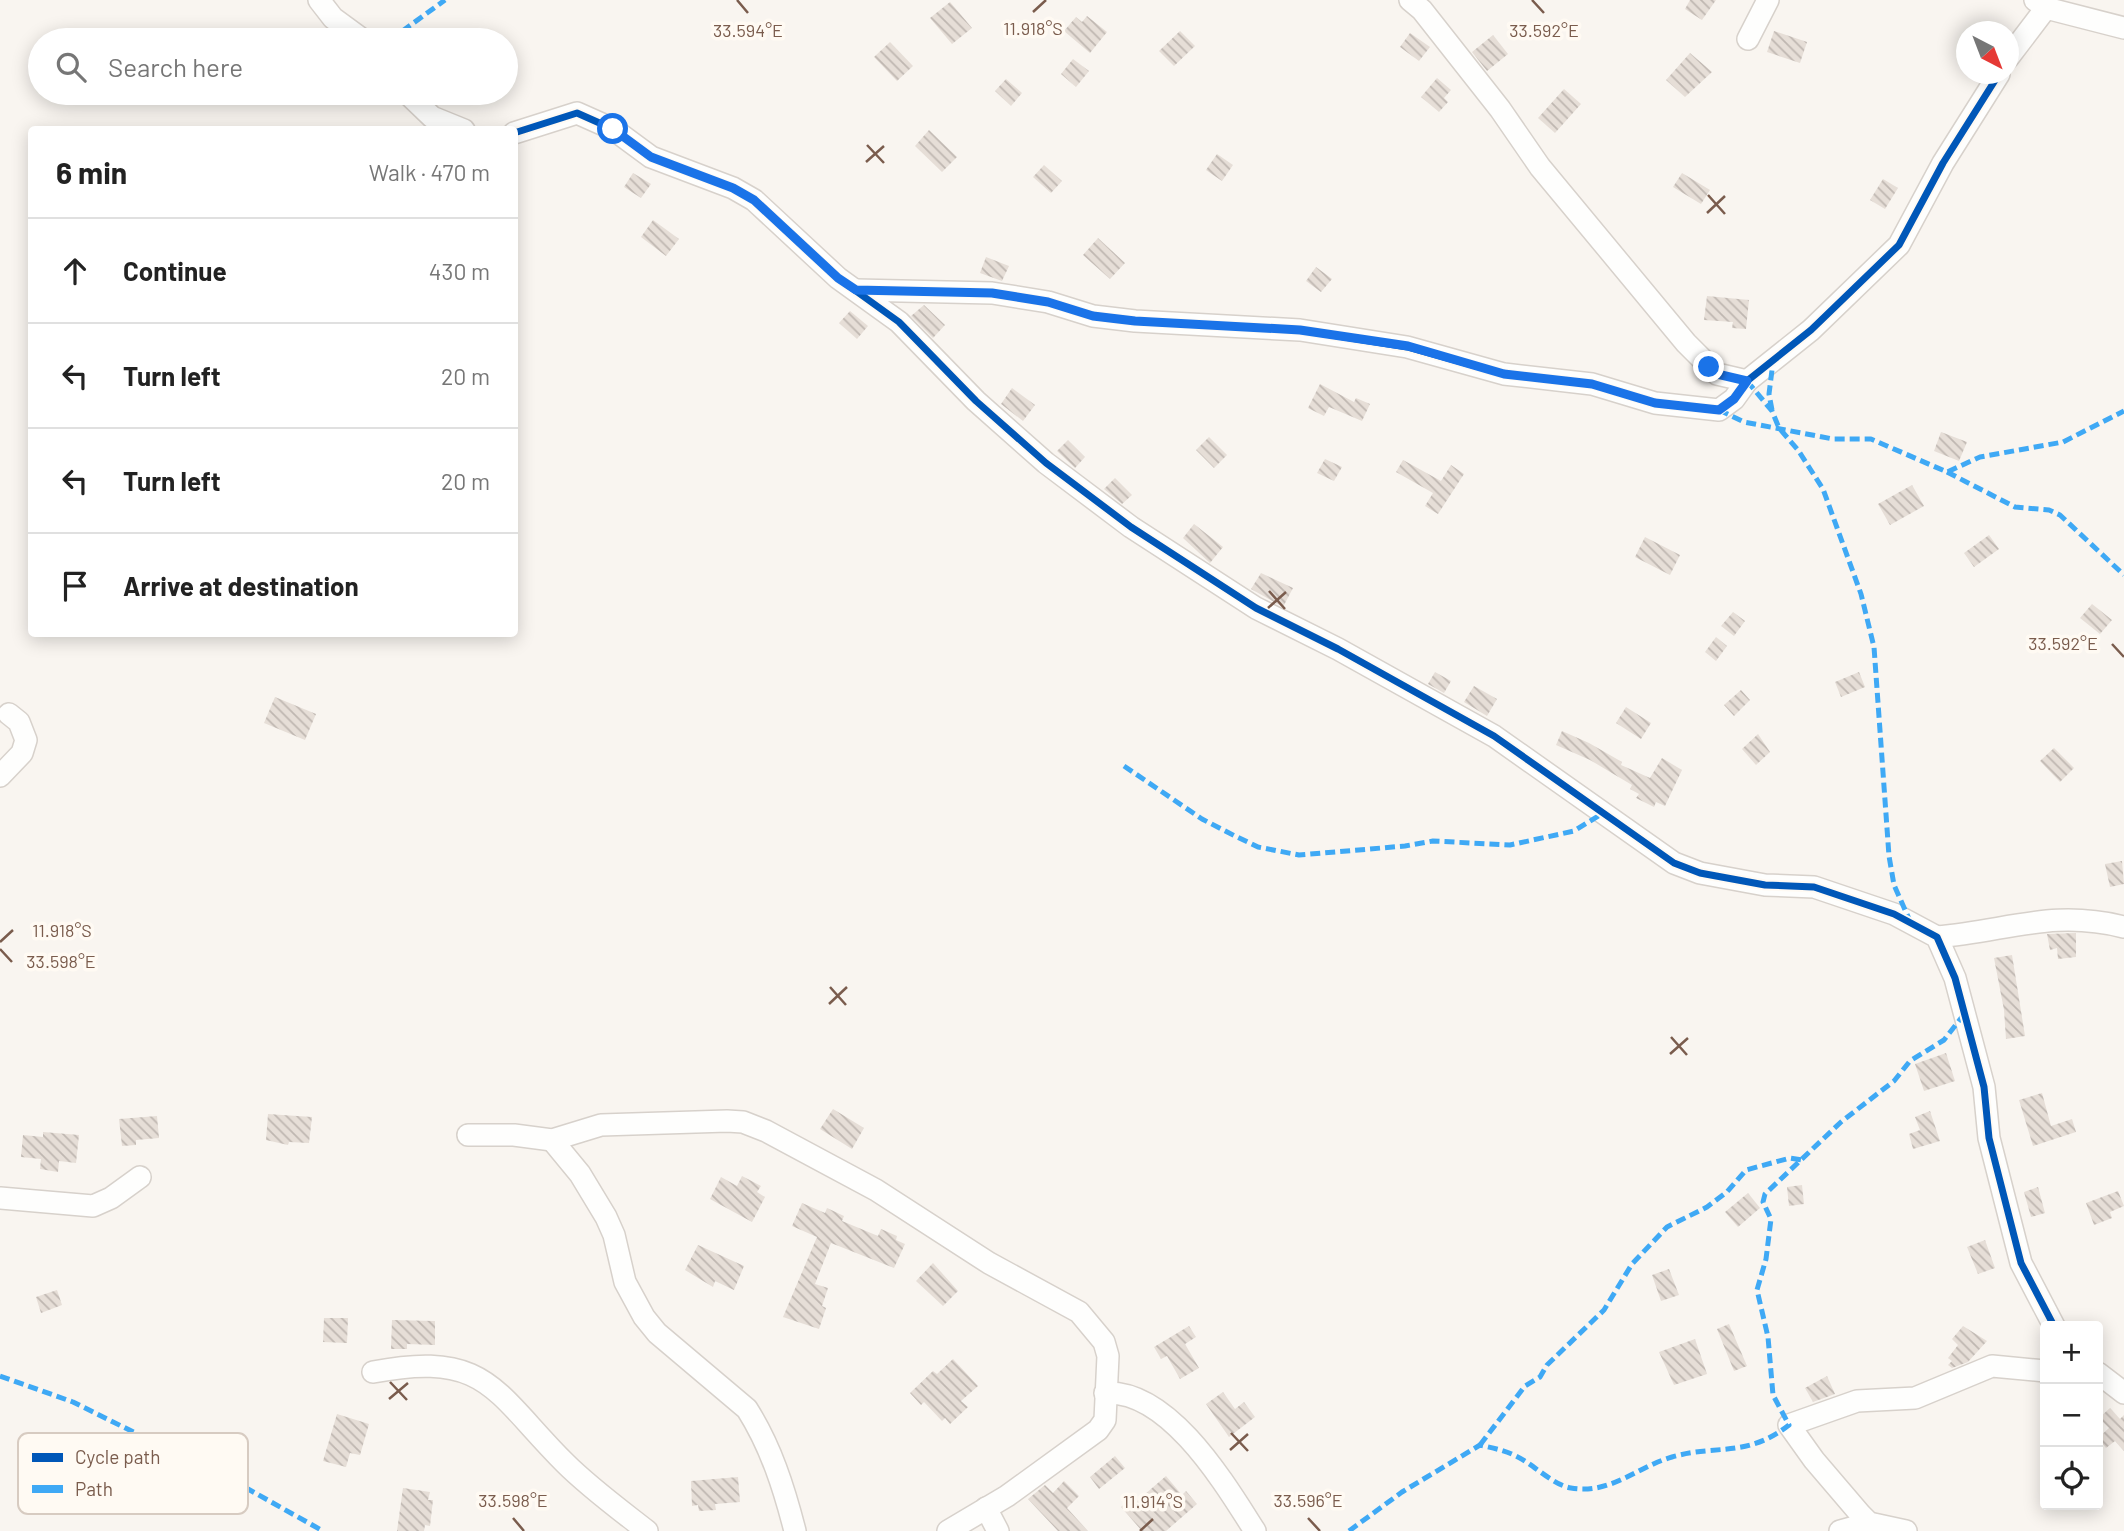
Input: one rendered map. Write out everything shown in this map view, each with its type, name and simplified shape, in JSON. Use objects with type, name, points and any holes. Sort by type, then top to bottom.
[{"type":"street","points":[[318,0],[333,18],[347,28]]},
{"type":"street","points":[[1410,0],[1429,19],[1500,109],[1541,167],[1686,343],[1717,374],[1747,381]]},
{"type":"street","points":[[1748,39],[1768,0]]},
{"type":"street","points":[[2019,40],[2041,4],[2124,29]]},
{"type":"street","points":[[856,290],[992,293],[1048,302],[1093,316],[1135,321],[1300,330],[1408,346],[1504,374],[1592,384],[1638,399],[1703,410],[1719,410],[1726,406],[1747,381],[1811,330],[1899,245],[1943,163],[1993,84]]},
{"type":"street","points":[[420,105],[432,117],[454,126]]},
{"type":"street","points":[[518,132],[577,113],[594,119],[651,157],[733,188],[754,200],[838,278],[899,323],[976,401],[1046,463],[1131,527],[1256,608],[1338,649],[1494,736],[1660,855],[1700,873],[1780,887],[1814,887],[1894,914],[1937,937],[1980,933],[2053,918],[2124,927]]},
{"type":"street","points":[[0,776],[22,752],[26,740],[19,722],[9,714]]},
{"type":"street","points":[[1937,937],[1955,978],[1984,1087],[1989,1139],[2021,1263],[2051,1321]]},
{"type":"street","points":[[468,1135],[514,1135],[552,1140],[587,1128],[619,1123],[678,1125],[727,1121],[754,1125],[876,1190],[999,1269],[1079,1312],[1104,1342],[1108,1356],[1105,1420],[1098,1430],[986,1508],[948,1531]]},
{"type":"street","points":[[552,1140],[580,1174],[607,1217],[625,1282],[644,1317],[657,1333],[747,1409],[756,1423],[785,1492],[795,1531]]},
{"type":"street","points":[[0,1198],[93,1206],[111,1198],[140,1177]]},
{"type":"street","points":[[373,1372],[429,1366],[457,1368],[478,1376],[512,1404],[582,1479],[647,1531]]},
{"type":"street","points":[[1870,1523],[1847,1501],[1789,1425],[1857,1401],[1915,1398],[1992,1366],[2040,1371]]},
{"type":"street","points":[[1105,1393],[1119,1392],[1142,1400],[1195,1443],[1255,1531]]},
{"type":"street","points":[[986,1508],[998,1531]]},
{"type":"street","points":[[1840,1531],[1870,1523],[1906,1531]]},
{"type":"building","points":[[1690,0],[1716,0],[1702,20],[1685,9]]},
{"type":"building","points":[[950,2],[972,28],[952,44],[930,18]]},
{"type":"building","points":[[1087,16],[1107,32],[1090,53],[1064,31],[1076,17],[1082,22]]},
{"type":"building","points":[[1180,31],[1195,46],[1174,66],[1159,51]]},
{"type":"building","points":[[1774,31],[1807,42],[1800,63],[1767,52]]},
{"type":"building","points":[[1410,33],[1430,47],[1419,61],[1400,47]]},
{"type":"building","points":[[1493,35],[1508,54],[1487,71],[1472,52]]},
{"type":"building","points":[[890,42],[913,66],[897,81],[874,57]]},
{"type":"building","points":[[1690,53],[1712,72],[1685,97],[1666,80]]},
{"type":"building","points":[[1073,59],[1089,71],[1076,87],[1061,74]]},
{"type":"building","points":[[1437,78],[1451,90],[1444,98],[1448,102],[1439,112],[1421,97]]},
{"type":"building","points":[[1006,79],[1022,93],[1011,106],[995,91]]},
{"type":"building","points":[[1564,89],[1581,104],[1555,133],[1538,118]]},
{"type":"building","points":[[929,130],[957,157],[942,172],[915,146]]},
{"type":"building","points":[[1217,154],[1233,165],[1222,181],[1206,170]]},
{"type":"building","points":[[1044,165],[1062,181],[1051,193],[1033,177]]},
{"type":"building","points":[[633,173],[651,184],[641,198],[624,187]]},
{"type":"building","points":[[1682,173],[1710,190],[1701,204],[1673,187]]},
{"type":"building","points":[[1883,179],[1898,188],[1885,209],[1870,200]]},
{"type":"building","points":[[653,220],[679,239],[666,256],[641,237]]},
{"type":"building","points":[[1098,238],[1125,263],[1110,279],[1083,255]]},
{"type":"building","points":[[986,257],[1009,266],[1002,281],[980,273]]},
{"type":"building","points":[[1316,267],[1332,279],[1321,292],[1306,281]]},
{"type":"building","points":[[1707,296],[1749,300],[1746,329],[1732,328],[1733,322],[1704,320]]},
{"type":"building","points":[[924,305],[945,325],[933,338],[911,316]]},
{"type":"building","points":[[850,311],[868,326],[857,339],[839,323]]},
{"type":"building","points":[[1320,384],[1354,402],[1356,398],[1370,404],[1362,421],[1329,407],[1324,416],[1308,408]]},
{"type":"building","points":[[1012,388],[1035,405],[1023,421],[1001,404]]},
{"type":"building","points":[[1941,432],[1967,442],[1959,461],[1934,451]]},
{"type":"building","points":[[1209,437],[1227,455],[1214,468],[1196,450]]},
{"type":"building","points":[[1068,440],[1085,457],[1075,468],[1057,451]]},
{"type":"building","points":[[1325,459],[1342,467],[1334,481],[1317,473]]},
{"type":"building","points":[[1403,460],[1441,481],[1451,465],[1464,474],[1438,514],[1425,506],[1433,493],[1396,472]]},
{"type":"building","points":[[1115,478],[1132,495],[1122,504],[1104,489]]},
{"type":"building","points":[[1912,485],[1924,506],[1890,525],[1878,504]]},
{"type":"building","points":[[1194,524],[1223,547],[1210,563],[1183,538]]},
{"type":"building","points":[[1989,535],[1999,549],[1974,567],[1964,553]]},
{"type":"building","points":[[1645,537],[1680,555],[1670,575],[1635,557]]},
{"type":"building","points":[[1261,573],[1293,588],[1283,607],[1251,589]]},
{"type":"building","points":[[2092,604],[2112,620],[2100,634],[2080,618]]},
{"type":"building","points":[[1733,612],[1745,621],[1734,636],[1721,626]]},
{"type":"building","points":[[1716,637],[1727,646],[1716,661],[1705,652]]},
{"type":"building","points":[[1435,672],[1451,681],[1444,693],[1428,684]]},
{"type":"building","points":[[1859,672],[1865,687],[1841,697],[1835,682]]},
{"type":"building","points":[[1474,686],[1497,699],[1487,716],[1464,702]]},
{"type":"building","points":[[1741,690],[1750,700],[1734,716],[1724,705]]},
{"type":"building","points":[[275,697],[316,714],[305,740],[264,723]]},
{"type":"building","points":[[1626,707],[1651,723],[1641,739],[1616,723]]},
{"type":"building","points":[[1562,731],[1622,762],[1621,765],[1650,778],[1662,758],[1682,770],[1665,806],[1656,802],[1654,807],[1636,798],[1639,794],[1630,789],[1632,785],[1590,760],[1556,745]]},
{"type":"building","points":[[1758,734],[1770,752],[1756,765],[1742,749]]},
{"type":"building","points":[[2054,748],[2074,768],[2060,782],[2040,761]]},
{"type":"building","points":[[2122,861],[2124,884],[2110,887],[2105,864]]},
{"type":"building","points":[[2076,933],[2076,957],[2058,959],[2057,948],[2050,950],[2047,934]]},
{"type":"building","points":[[2012,955],[2025,1036],[2006,1039],[2004,1010],[1994,958]]},
{"type":"building","points":[[1946,1053],[1955,1081],[1924,1091],[1915,1064]]},
{"type":"building","points":[[2042,1093],[2051,1126],[2072,1119],[2076,1132],[2033,1146],[2019,1100]]},
{"type":"building","points":[[833,1109],[864,1128],[852,1149],[820,1129]]},
{"type":"building","points":[[1930,1111],[1940,1141],[1913,1149],[1909,1134],[1920,1130],[1915,1117]]},
{"type":"building","points":[[268,1114],[312,1117],[309,1143],[289,1142],[288,1145],[266,1140]]},
{"type":"building","points":[[157,1116],[159,1138],[136,1140],[136,1145],[122,1146],[119,1119]]},
{"type":"building","points":[[43,1132],[79,1135],[76,1163],[59,1161],[58,1172],[40,1169],[41,1159],[21,1157],[23,1135],[43,1137]]},
{"type":"building","points":[[742,1176],[761,1186],[757,1192],[765,1197],[752,1222],[710,1199],[721,1177],[737,1186]]},
{"type":"building","points":[[1802,1185],[1804,1204],[1789,1206],[1787,1187]]},
{"type":"building","points":[[2038,1187],[2045,1213],[2031,1217],[2024,1192]]},
{"type":"building","points":[[2118,1191],[2124,1206],[2110,1212],[2112,1218],[2094,1225],[2086,1203]]},
{"type":"building","points":[[1748,1193],[1760,1208],[1738,1227],[1725,1212]]},
{"type":"building","points":[[802,1203],[825,1213],[827,1208],[844,1216],[842,1221],[878,1236],[881,1229],[897,1236],[896,1240],[905,1244],[894,1268],[831,1243],[815,1284],[828,1288],[822,1306],[826,1308],[819,1329],[783,1317],[817,1237],[792,1226]]},
{"type":"building","points":[[1985,1240],[1995,1268],[1978,1274],[1967,1247]]},
{"type":"building","points":[[698,1245],[744,1266],[734,1290],[715,1281],[713,1287],[685,1270]]},
{"type":"building","points":[[933,1263],[958,1291],[943,1306],[916,1281]]},
{"type":"building","points":[[1669,1269],[1679,1295],[1661,1301],[1652,1275]]},
{"type":"building","points":[[57,1290],[62,1305],[41,1313],[36,1297]]},
{"type":"building","points":[[324,1318],[348,1318],[347,1343],[323,1342]]},
{"type":"building","points":[[392,1320],[435,1321],[435,1345],[407,1344],[407,1349],[391,1349]]},
{"type":"building","points":[[1729,1324],[1747,1366],[1734,1371],[1717,1329]]},
{"type":"building","points":[[1189,1326],[1196,1337],[1185,1344],[1199,1368],[1180,1379],[1167,1356],[1161,1359],[1154,1347]]},
{"type":"building","points":[[1963,1326],[1987,1341],[1968,1362],[1952,1368],[1948,1365],[1952,1361],[1948,1358],[1958,1345],[1952,1339]]},
{"type":"building","points":[[1695,1339],[1707,1374],[1674,1385],[1659,1352]]},
{"type":"building","points":[[953,1359],[978,1386],[961,1401],[968,1407],[950,1424],[945,1418],[942,1421],[924,1402],[921,1405],[910,1393],[933,1371],[937,1374]]},
{"type":"building","points":[[1827,1376],[1835,1394],[1813,1402],[1805,1388]]},
{"type":"building","points":[[1223,1392],[1235,1409],[1244,1402],[1255,1417],[1229,1437],[1206,1404]]},
{"type":"building","points":[[2110,1408],[2120,1419],[2124,1415],[2124,1451],[2115,1441],[2106,1448],[2103,1444],[2103,1433],[2109,1428],[2103,1422],[2103,1414]]},
{"type":"building","points":[[337,1414],[369,1424],[360,1455],[350,1453],[346,1467],[323,1461]]},
{"type":"building","points":[[1115,1456],[1125,1468],[1099,1489],[1090,1477]]},
{"type":"building","points":[[1166,1476],[1182,1495],[1186,1491],[1197,1504],[1166,1531],[1142,1531],[1121,1507],[1133,1496],[1137,1501]]},
{"type":"building","points":[[738,1477],[740,1502],[715,1504],[716,1510],[699,1511],[698,1505],[692,1506],[691,1481]]},
{"type":"building","points":[[1064,1481],[1079,1496],[1067,1508],[1088,1531],[1058,1531],[1028,1499],[1045,1485],[1053,1493]]},
{"type":"building","points":[[403,1488],[430,1492],[428,1500],[433,1500],[430,1526],[425,1525],[424,1531],[397,1531]]},
{"type":"marked path","points":[[406,28],[445,0]]},
{"type":"marked path","points":[[1772,410],[1769,394],[1773,362]]},
{"type":"marked path","points":[[1747,381],[1772,411],[1779,428],[1798,450],[1823,489],[1861,594],[1874,647],[1889,856],[1894,885],[1910,921]]},
{"type":"marked path","points":[[1719,410],[1744,422],[1833,439],[1871,439],[1947,472],[1980,457],[2063,442],[2124,411]]},
{"type":"marked path","points":[[1947,472],[2015,507],[2049,510],[2060,515],[2124,575]]},
{"type":"marked path","points":[[1124,766],[1202,819],[1235,836],[1258,847],[1299,855],[1433,841],[1510,845],[1574,831],[1603,813]]},
{"type":"marked path","points":[[1349,1531],[1402,1492],[1480,1445],[1516,1456],[1564,1486],[1585,1489],[1611,1484],[1672,1457],[1759,1442],[1789,1425],[1773,1395],[1768,1337],[1757,1290],[1766,1259],[1771,1219],[1763,1202],[1765,1194],[1841,1122],[1894,1081],[1910,1061],[1944,1040],[1965,1013]]},
{"type":"marked path","points":[[1480,1445],[1525,1386],[1540,1377],[1547,1365],[1604,1310],[1632,1264],[1667,1227],[1707,1207],[1727,1192],[1746,1170],[1790,1158],[1803,1160]]},
{"type":"marked path","points":[[0,1376],[73,1402],[135,1433]]},
{"type":"marked path","points":[[248,1489],[323,1531]]},
{"type":"cycle path","points":[[856,290],[992,293],[1048,302],[1093,316],[1135,321],[1300,330],[1407,347],[1504,374],[1592,384],[1655,403],[1719,410],[1734,399],[1747,381],[1811,330],[1899,245],[1943,163],[1993,84]]},
{"type":"cycle path","points":[[518,132],[577,113],[613,129],[651,157],[733,188],[754,200],[838,278],[899,322],[976,401],[1046,463],[1131,527],[1256,608],[1338,649],[1494,736],[1674,863],[1700,873],[1765,885],[1814,887],[1894,914],[1937,937],[1955,978],[1984,1087],[1989,1138],[2021,1263],[2051,1321]]},
{"type":"route","points":[[613,129],[651,157],[733,188],[754,200],[785,225],[797,241],[838,278],[856,290],[992,293],[1048,302],[1093,316],[1212,327],[1300,330],[1408,346],[1504,374],[1592,384],[1655,403],[1719,410],[1734,399],[1747,381],[1717,374],[1709,367]]}]
